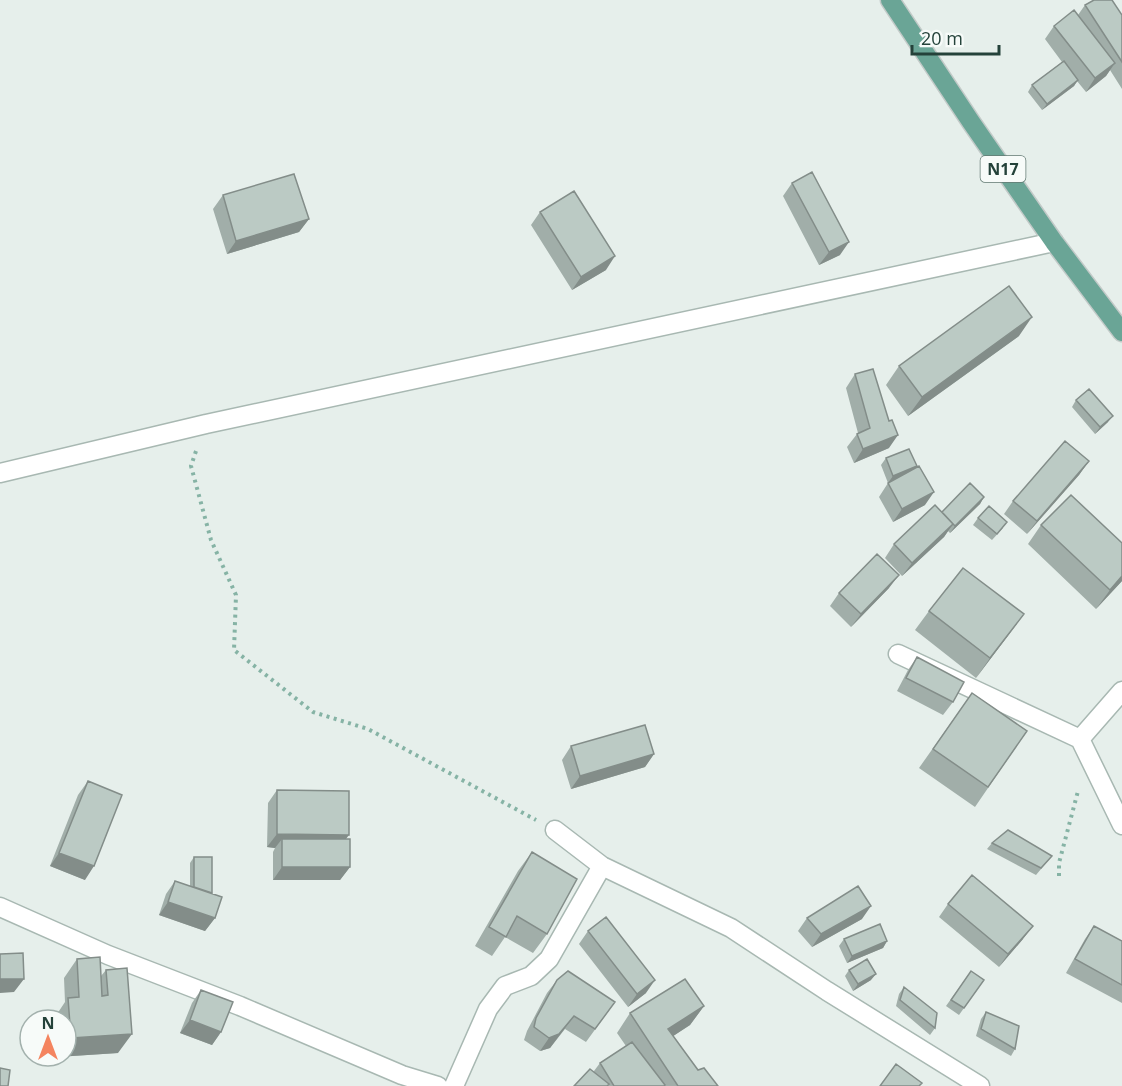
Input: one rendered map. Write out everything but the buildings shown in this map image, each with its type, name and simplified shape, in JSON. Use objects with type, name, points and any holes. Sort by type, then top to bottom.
[{"type":"main road","name":"N17","points":[[890,0],[970,122],[1054,242],[1122,332]]},
{"type":"street","points":[[0,473],[206,424],[1054,242]]},
{"type":"street","points":[[898,654],[1080,739],[1122,825]]},
{"type":"street","points":[[1080,739],[1122,691]]},
{"type":"street","points":[[555,830],[602,866],[731,928],[980,1086]]},
{"type":"street","points":[[454,1086],[488,1009],[505,986],[531,976],[549,959],[602,866]]},
{"type":"street","points":[[0,908],[108,955],[240,1006],[402,1075],[438,1086]]},
{"type":"path","points":[[206,424],[191,466],[211,540],[236,596],[234,650],[313,712],[368,729],[555,830]]},
{"type":"path","points":[[1059,876],[1059,863],[1079,782]]}]
